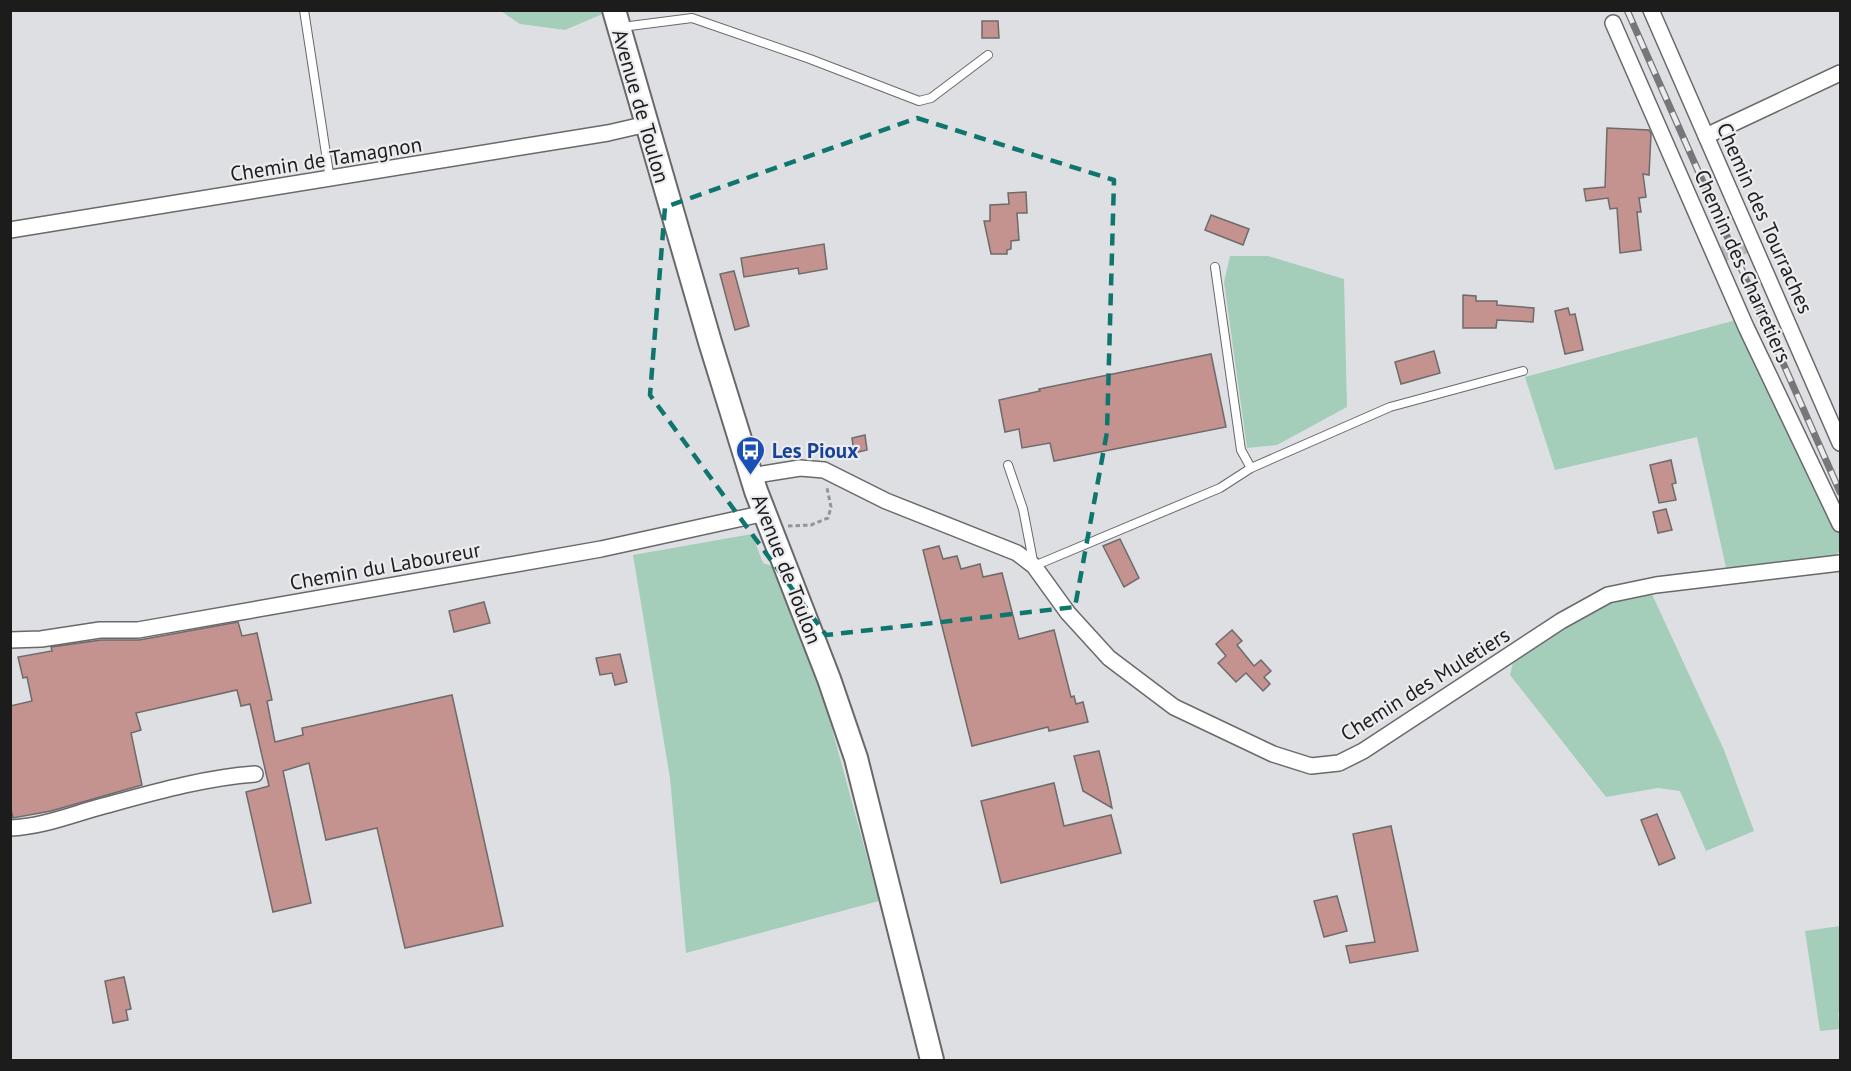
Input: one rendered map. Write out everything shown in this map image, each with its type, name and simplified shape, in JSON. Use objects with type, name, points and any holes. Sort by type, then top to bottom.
[{"type":"main road","name":"Avenue de Toulon","points":[[616,19],[751,476],[856,758],[932,1060]]},
{"type":"street","name":"Chemin des Tourraches","points":[[1651,10],[1840,443]]},
{"type":"street","name":"Chemin des Charretiers","points":[[1612,23],[1746,327],[1840,524]]},
{"type":"street","points":[[1706,136],[1840,73]]},
{"type":"street","name":"Chemin de Tamagnon","points":[[10,230],[330,180],[608,133],[647,124]]},
{"type":"street","name":"Chemin des Muletiers","points":[[751,476],[800,468],[824,470],[886,501],[1017,553],[1034,566],[1068,613],[1109,658],[1174,707],[1274,754],[1311,766],[1338,763],[1363,751],[1561,621],[1608,595],[1656,585],[1840,563]]},
{"type":"street","name":"Chemin du Laboureur","points":[[10,640],[41,639],[100,630],[138,630],[768,522]]},
{"type":"street","points":[[10,828],[34,825],[172,788],[227,776],[255,774]]},
{"type":"lane","points":[[304,10],[330,180]]},
{"type":"lane","points":[[616,19],[692,18],[810,58],[919,101],[931,98],[988,55]]},
{"type":"lane","points":[[1215,267],[1241,450],[1251,468]]},
{"type":"lane","points":[[1008,465],[1023,509],[1034,566],[1220,488],[1251,468],[1390,407],[1523,371]]},
{"type":"path","points":[[768,522],[811,525],[828,518],[831,507],[824,470]]},
{"type":"highlighted area","points":[[917,118],[1114,180],[1107,432],[1075,607],[826,635],[650,395],[665,207]]},
{"type":"green space","points":[[604,10],[605,13],[565,30],[520,24],[501,11]]},
{"type":"green space","points":[[1230,256],[1268,256],[1344,279],[1347,407],[1277,445],[1247,448],[1224,282]]},
{"type":"green space","points":[[1736,320],[1840,533],[1840,551],[1830,559],[1727,572],[1697,437],[1555,470],[1525,377]]},
{"type":"green space","points":[[752,534],[763,563],[775,567],[829,718],[879,901],[686,953],[670,778],[633,555]]},
{"type":"green space","points":[[1650,590],[1724,750],[1754,831],[1706,851],[1680,791],[1658,788],[1606,797],[1510,675],[1514,658],[1617,600]]},
{"type":"green space","points":[[1840,926],[1840,1012],[1838,1013],[1840,1029],[1820,1031],[1805,931]]},
{"type":"building","points":[[982,21],[998,21],[999,38],[982,38]]},
{"type":"building","points":[[1607,128],[1649,130],[1651,134],[1649,175],[1643,174],[1646,197],[1639,198],[1641,212],[1637,212],[1641,250],[1620,253],[1617,208],[1610,209],[1608,198],[1586,201],[1584,189],[1605,187]]},
{"type":"building","points":[[1026,192],[1027,213],[1017,213],[1019,240],[1011,241],[1011,249],[1007,250],[1007,254],[991,254],[984,221],[990,221],[990,205],[1009,204],[1008,193]]},
{"type":"building","points":[[1211,215],[1249,229],[1243,245],[1205,230]]},
{"type":"building","points":[[824,244],[827,269],[799,274],[798,268],[744,277],[741,258]]},
{"type":"building","points":[[734,271],[749,326],[735,330],[720,274]]},
{"type":"building","points":[[1463,295],[1476,296],[1476,301],[1497,301],[1497,305],[1534,308],[1533,322],[1497,320],[1496,328],[1463,328]]},
{"type":"building","points":[[1568,308],[1570,315],[1575,314],[1583,350],[1565,354],[1555,311]]},
{"type":"building","points":[[1434,351],[1440,373],[1401,384],[1395,362]]},
{"type":"building","points":[[1211,354],[1226,427],[1054,461],[1050,443],[1022,448],[1019,429],[1005,432],[999,400],[1040,391],[1039,389]]},
{"type":"building","points":[[865,435],[867,450],[854,453],[852,438]]},
{"type":"building","points":[[1671,460],[1676,483],[1672,484],[1676,500],[1659,503],[1650,465]]},
{"type":"building","points":[[1666,509],[1672,530],[1658,533],[1653,512]]},
{"type":"building","points":[[1120,539],[1139,578],[1124,587],[1103,546]]},
{"type":"building","points":[[939,546],[943,559],[957,556],[961,569],[980,564],[983,577],[1002,573],[1019,639],[1054,630],[1071,697],[1074,696],[1076,704],[1083,702],[1088,722],[1049,731],[1048,727],[972,746],[923,550]]},
{"type":"building","points":[[484,602],[490,623],[454,632],[449,611]]},
{"type":"building","points":[[238,622],[242,636],[257,633],[272,700],[267,701],[275,742],[303,735],[302,728],[452,695],[503,926],[405,948],[377,828],[326,840],[309,763],[283,771],[311,903],[273,912],[246,792],[269,786],[250,704],[241,706],[237,690],[136,713],[141,730],[131,733],[142,785],[51,811],[13,818],[10,805],[10,706],[32,701],[27,677],[23,678],[18,657],[52,651],[51,647],[101,640],[139,640]]},
{"type":"building","points":[[1232,630],[1242,641],[1237,645],[1254,666],[1261,660],[1271,671],[1264,677],[1270,684],[1263,691],[1246,673],[1236,682],[1218,663],[1226,656],[1216,644]]},
{"type":"building","points":[[620,654],[627,682],[615,685],[612,673],[600,675],[596,658]]},
{"type":"building","points":[[1099,751],[1112,808],[1083,791],[1074,756]]},
{"type":"building","points":[[1054,783],[1064,826],[1111,815],[1121,853],[1001,883],[981,801]]},
{"type":"building","points":[[1657,814],[1675,858],[1659,865],[1641,820]]},
{"type":"building","points":[[1391,826],[1418,951],[1350,963],[1346,946],[1375,942],[1353,834]]},
{"type":"building","points":[[1337,896],[1347,931],[1324,937],[1314,901]]},
{"type":"building","points":[[124,977],[131,1009],[126,1010],[128,1020],[113,1023],[105,981]]},
{"type":"tunnel","points":[[1715,257],[1754,243]]},
{"type":"railway","points":[[1627,10],[1840,492]]},
{"type":"place","name":"Les Pioux","points":[[751,476]]}]
